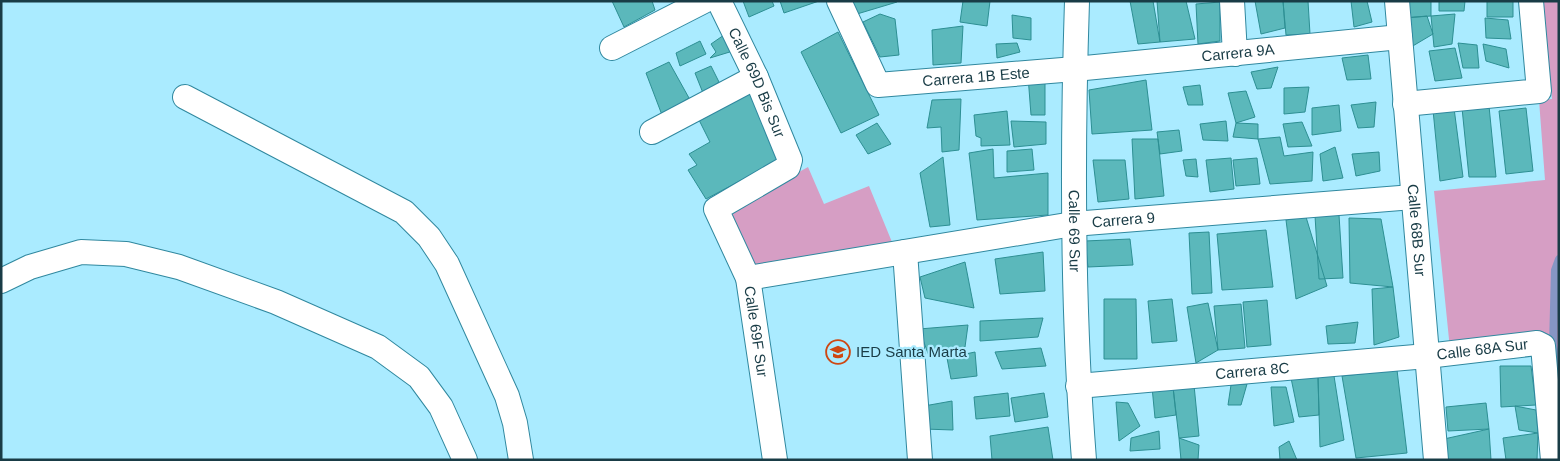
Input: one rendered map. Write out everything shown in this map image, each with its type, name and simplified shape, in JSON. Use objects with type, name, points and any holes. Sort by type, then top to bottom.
[{"type":"street","points":[[612,48],[704,1]]},
{"type":"street","name":"Calle 69D Bis Sur","points":[[716,208],[788,168],[790,164],[756,77],[719,1]]},
{"type":"street","name":"Carrera 1B Este","points":[[839,1],[878,85],[1075,69]]},
{"type":"street","name":"Calle 69 Sur","points":[[1077,1],[1073,224],[1078,386],[1084,460]]},
{"type":"street","points":[[1232,1],[1235,54]]},
{"type":"street","name":"Calle 68B Sur","points":[[1396,1],[1436,460]]},
{"type":"street","points":[[1405,104],[1539,91],[1531,1]]},
{"type":"street","name":"Carrera 9A","points":[[1075,69],[1400,36]]},
{"type":"street","points":[[652,132],[756,77]]},
{"type":"street","points":[[185,97],[404,212],[429,237],[446,264],[507,396],[515,423],[522,460]]},
{"type":"street","name":"Carrera 9","points":[[748,278],[1073,224],[1413,198]]},
{"type":"street","name":"Calle 69F Sur","points":[[716,208],[748,278],[775,460]]},
{"type":"street","points":[[1,281],[30,266],[81,252],[126,254],[179,267],[276,302],[378,347],[419,377],[442,406],[465,460]]},
{"type":"street","points":[[905,252],[920,460]]},
{"type":"street","name":"Calle 68A Sur","points":[[1427,356],[1540,344],[1543,346],[1553,460]]},
{"type":"street","name":"Carrera 8C","points":[[1078,386],[1427,356]]},
{"type":"shaded area","points":[[1543,1],[1559,1],[1559,460],[1540,350],[1451,359],[1434,191],[1545,180],[1539,100],[1552,99]]},
{"type":"shaded area","points":[[808,167],[824,204],[869,186],[894,247],[756,266],[726,213]]},
{"type":"building","points":[[612,1],[652,1],[655,10],[624,27]]},
{"type":"building","points":[[743,1],[772,1],[774,6],[749,17]]},
{"type":"building","points":[[780,1],[819,1],[784,13]]},
{"type":"building","points":[[852,1],[896,1],[897,2],[857,14]]},
{"type":"building","points":[[963,1],[990,1],[987,26],[960,22]]},
{"type":"building","points":[[1130,1],[1153,1],[1160,42],[1138,44]]},
{"type":"building","points":[[1157,1],[1186,1],[1195,39],[1160,42]]},
{"type":"building","points":[[1255,1],[1283,1],[1285,28],[1261,34]]},
{"type":"building","points":[[1283,1],[1308,1],[1310,34],[1286,35]]},
{"type":"building","points":[[1351,1],[1367,1],[1372,22],[1354,27]]},
{"type":"building","points":[[1401,1],[1431,1],[1431,16],[1402,18]]},
{"type":"building","points":[[1439,1],[1465,1],[1464,11],[1439,11]]},
{"type":"building","points":[[1487,1],[1513,1],[1513,17],[1487,17]]},
{"type":"building","points":[[1220,2],[1220,41],[1198,44],[1196,4]]},
{"type":"building","points":[[880,14],[895,19],[899,55],[880,57],[863,22]]},
{"type":"building","points":[[1455,14],[1452,44],[1434,47],[1431,16]]},
{"type":"building","points":[[1012,15],[1031,18],[1031,40],[1013,38]]},
{"type":"building","points":[[1427,16],[1433,34],[1406,50],[1405,18]]},
{"type":"building","points":[[1485,18],[1508,20],[1511,39],[1486,38]]},
{"type":"building","points":[[963,26],[961,63],[933,65],[932,30]]},
{"type":"building","points":[[838,32],[879,115],[841,133],[801,52]]},
{"type":"building","points":[[724,35],[733,51],[710,58],[716,52],[711,44]]},
{"type":"building","points":[[700,41],[706,54],[680,66],[676,53]]},
{"type":"building","points":[[1017,43],[1020,52],[997,58],[996,44]]},
{"type":"building","points":[[1458,43],[1477,45],[1479,68],[1463,68]]},
{"type":"building","points":[[1483,44],[1506,49],[1509,68],[1486,61]]},
{"type":"building","points":[[1455,48],[1462,78],[1435,81],[1429,51]]},
{"type":"building","points":[[1368,55],[1371,79],[1347,80],[1342,58]]},
{"type":"building","points":[[669,62],[689,98],[662,115],[646,73]]},
{"type":"building","points":[[711,66],[719,82],[703,93],[695,73]]},
{"type":"building","points":[[1278,67],[1271,88],[1257,89],[1251,72]]},
{"type":"building","points":[[1028,76],[1045,77],[1045,115],[1031,115]]},
{"type":"building","points":[[1146,80],[1152,130],[1092,134],[1089,90]]},
{"type":"building","points":[[1200,85],[1203,105],[1188,105],[1183,87]]},
{"type":"building","points":[[756,86],[781,159],[706,199],[688,170],[697,165],[689,154],[710,142],[697,116]]},
{"type":"building","points":[[1309,87],[1305,112],[1284,114],[1284,88]]},
{"type":"building","points":[[1246,91],[1255,117],[1236,123],[1228,93]]},
{"type":"building","points":[[961,99],[959,150],[942,152],[941,127],[927,128],[932,100]]},
{"type":"building","points":[[1376,102],[1374,127],[1358,128],[1351,105]]},
{"type":"building","points":[[1339,105],[1341,131],[1312,135],[1312,108]]},
{"type":"building","points":[[1489,106],[1496,177],[1469,177],[1462,108]]},
{"type":"building","points":[[1454,108],[1463,177],[1440,181],[1433,110]]},
{"type":"building","points":[[1526,108],[1533,171],[1506,174],[1499,111]]},
{"type":"building","points":[[1007,111],[1010,145],[981,146],[981,138],[976,136],[974,115]]},
{"type":"building","points":[[1011,121],[1046,122],[1046,144],[1014,147]]},
{"type":"building","points":[[1226,121],[1228,141],[1203,140],[1200,124]]},
{"type":"building","points":[[1302,122],[1312,146],[1288,147],[1283,124]]},
{"type":"building","points":[[877,123],[891,144],[868,154],[856,135]]},
{"type":"building","points":[[1236,123],[1258,124],[1258,139],[1233,137]]},
{"type":"building","points":[[1179,130],[1182,151],[1160,154],[1157,132]]},
{"type":"building","points":[[1280,137],[1284,156],[1313,152],[1312,181],[1270,184],[1258,139]]},
{"type":"building","points":[[1132,139],[1158,139],[1164,196],[1135,199]]},
{"type":"building","points":[[1335,147],[1343,178],[1323,181],[1320,154]]},
{"type":"building","points":[[993,149],[994,178],[1048,173],[1048,215],[977,220],[969,153]]},
{"type":"building","points":[[1032,149],[1034,170],[1007,172],[1007,151]]},
{"type":"building","points":[[1379,152],[1380,171],[1356,176],[1352,154]]},
{"type":"building","points":[[943,157],[950,225],[930,227],[920,173]]},
{"type":"building","points":[[1231,158],[1234,189],[1210,192],[1206,160]]},
{"type":"building","points":[[1257,158],[1260,184],[1236,186],[1233,160]]},
{"type":"building","points":[[1196,159],[1198,177],[1186,176],[1183,160]]},
{"type":"building","points":[[1093,160],[1125,160],[1129,199],[1098,202]]},
{"type":"building","points":[[1339,215],[1343,278],[1319,279],[1315,216]]},
{"type":"building","points":[[1306,217],[1327,286],[1296,299],[1286,220]]},
{"type":"building","points":[[1349,218],[1381,219],[1393,287],[1350,283]]},
{"type":"building","points":[[1266,230],[1273,287],[1222,290],[1217,234]]},
{"type":"building","points":[[1209,232],[1212,293],[1192,294],[1189,233]]},
{"type":"building","points":[[1130,239],[1133,265],[1088,267],[1085,241]]},
{"type":"building","points":[[1043,252],[1045,291],[1000,294],[995,259]]},
{"type":"building","points":[[965,262],[974,308],[925,298],[920,277]]},
{"type":"building","points":[[1393,287],[1399,337],[1374,345],[1372,289]]},
{"type":"building","points":[[1104,299],[1136,299],[1137,359],[1104,359]]},
{"type":"building","points":[[1172,299],[1177,341],[1152,343],[1148,301]]},
{"type":"building","points":[[1267,300],[1271,345],[1247,347],[1243,302]]},
{"type":"building","points":[[1208,303],[1218,350],[1196,363],[1187,307]]},
{"type":"building","points":[[1241,304],[1245,348],[1218,350],[1214,306]]},
{"type":"building","points":[[1043,318],[1038,337],[980,341],[980,321]]},
{"type":"building","points":[[1358,322],[1355,343],[1328,344],[1326,326]]},
{"type":"building","points":[[968,325],[965,347],[929,356],[919,329]]},
{"type":"building","points":[[1041,348],[1046,366],[1002,369],[995,352]]},
{"type":"building","points":[[975,352],[977,376],[951,379],[947,358]]},
{"type":"building","points":[[1500,366],[1531,366],[1536,405],[1501,407]]},
{"type":"building","points":[[1397,370],[1407,453],[1356,458],[1342,376]]},
{"type":"building","points":[[1334,376],[1344,440],[1320,447],[1318,377]]},
{"type":"building","points":[[1318,377],[1319,415],[1299,417],[1291,378]]},
{"type":"building","points":[[1247,384],[1241,405],[1228,405],[1231,385]]},
{"type":"building","points":[[1194,385],[1199,436],[1179,438],[1173,387]]},
{"type":"building","points":[[1152,387],[1173,387],[1176,415],[1155,418]]},
{"type":"building","points":[[1271,387],[1286,387],[1294,422],[1274,426]]},
{"type":"building","points":[[1008,393],[1010,416],[976,419],[974,397]]},
{"type":"building","points":[[1044,393],[1048,417],[1015,422],[1011,398]]},
{"type":"building","points":[[952,401],[953,430],[924,429],[924,406]]},
{"type":"building","points":[[1116,402],[1128,403],[1140,426],[1119,441]]},
{"type":"building","points":[[1486,403],[1489,429],[1448,431],[1446,407]]},
{"type":"building","points":[[1515,406],[1536,410],[1538,433],[1519,430]]},
{"type":"building","points":[[1048,427],[1053,460],[992,460],[990,436]]},
{"type":"building","points":[[1489,429],[1491,460],[1448,460],[1444,439]]},
{"type":"building","points":[[1159,431],[1160,449],[1130,451],[1131,438]]},
{"type":"building","points":[[1538,433],[1537,460],[1506,460],[1503,438]]},
{"type":"building","points":[[1179,438],[1199,445],[1198,460],[1181,460]]},
{"type":"building","points":[[1289,441],[1297,460],[1280,460],[1279,447]]},
{"type":"waterway","points":[[1559,259],[1555,270],[1553,345],[1559,375]]},
{"type":"place","name":"IED Santa Marta","points":[[838,352]]}]
